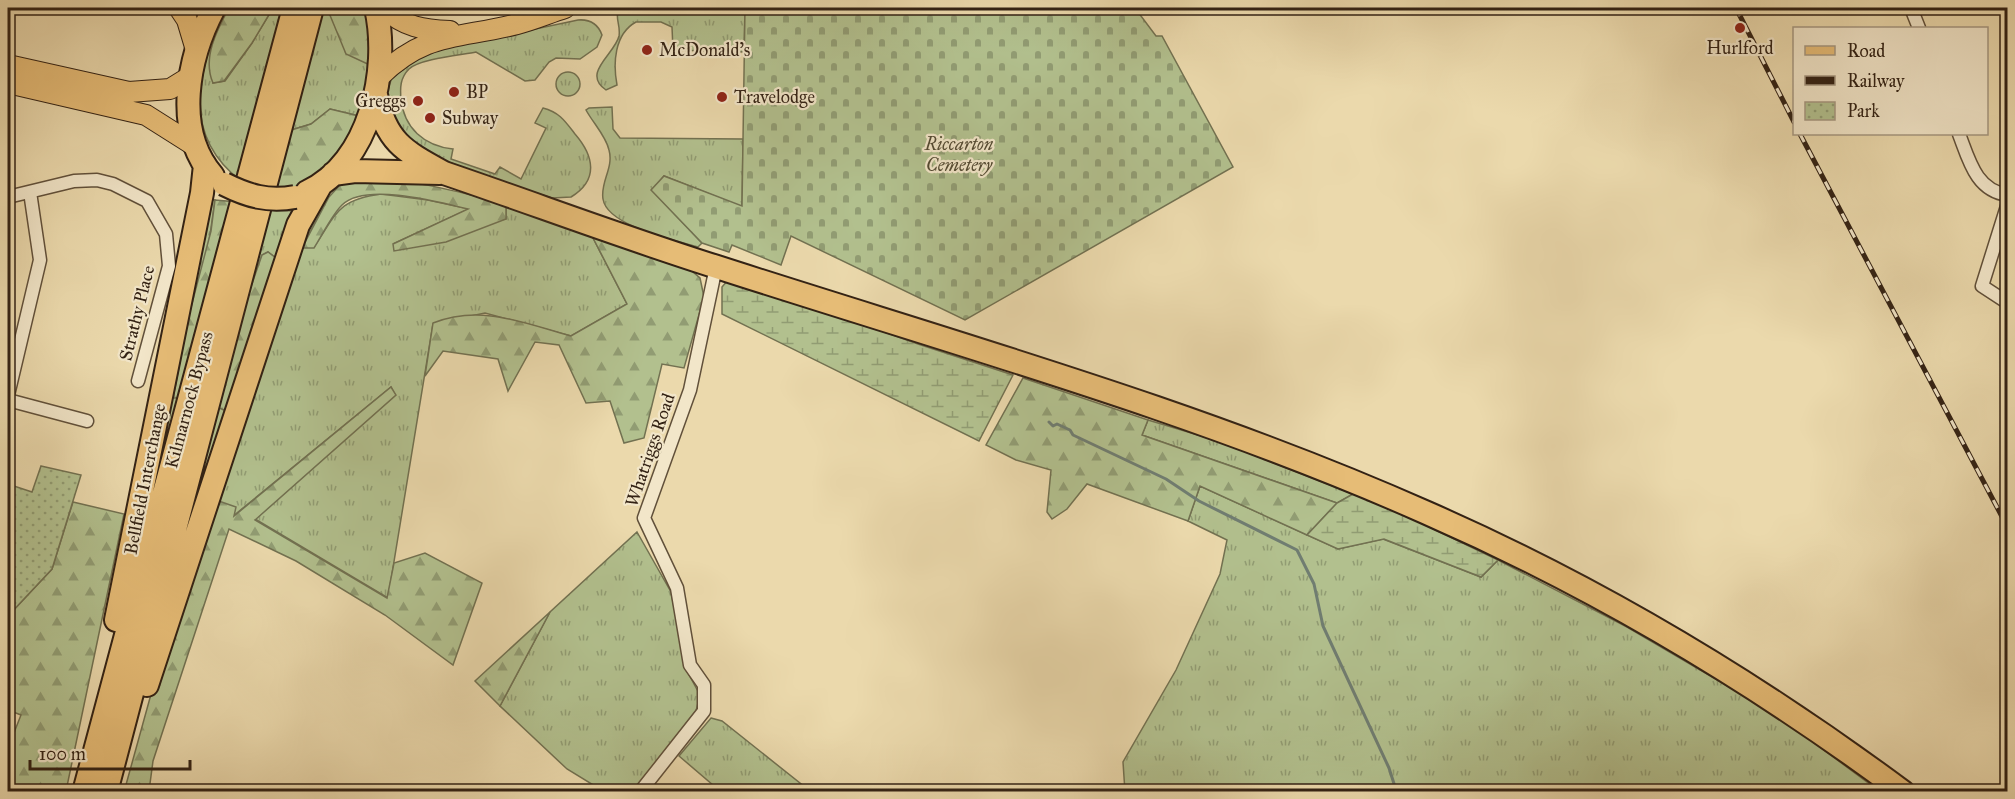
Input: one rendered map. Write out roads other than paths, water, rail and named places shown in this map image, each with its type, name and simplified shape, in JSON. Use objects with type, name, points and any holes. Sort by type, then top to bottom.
[{"type":"highway","name":"Bellfield Interchange","points":[[82,792],[200,205],[200,155],[190,115],[191,76],[196,50],[214,8]]},
{"type":"highway","name":"Kilmarnock Bypass","points":[[82,792],[294,8]]},
{"type":"highway","name":"Kilmarnock Bypass","points":[[106,792],[312,8]]},
{"type":"highway","points":[[376,8],[381,36],[378,86],[381,119],[388,134],[416,158],[444,174],[716,267],[894,321],[1203,425],[1302,460],[1431,514],[1578,586],[1660,632],[1789,711],[1903,792]]},
{"type":"highway","points":[[112,792],[298,225],[327,180],[344,163],[362,132],[378,86]]},
{"type":"highway","points":[[200,155],[224,183],[254,197],[279,200],[295,197],[327,180],[355,171],[444,174]]},
{"type":"main road","points":[[179,8],[187,20],[196,50]]},
{"type":"main road","points":[[384,8],[407,25],[422,30],[473,31]]},
{"type":"main road","points":[[378,86],[400,56],[419,45],[473,31],[516,24],[566,8]]},
{"type":"main road","points":[[8,66],[129,92],[170,89],[191,76]]},
{"type":"main road","points":[[8,83],[132,110],[160,122],[200,155]]},
{"type":"street","points":[[1911,8],[1919,27]]},
{"type":"street","points":[[1959,135],[1977,177],[1986,188],[1997,194],[2007,195]]},
{"type":"street","name":"Strathy Place","points":[[8,197],[74,181],[97,180],[113,184],[147,201],[166,234],[169,266],[138,381]]},
{"type":"street","points":[[8,395],[40,260],[30,192]]},
{"type":"street","points":[[2007,203],[1982,286],[2007,303]]},
{"type":"street","name":"Whatriggs Road","points":[[640,792],[704,711],[704,684],[690,665],[677,588],[644,518],[690,390],[716,267]]},
{"type":"street","points":[[8,400],[87,421]]},
{"type":"waterway","points":[[1049,422],[1053,426],[1057,424],[1070,430],[1073,435],[1166,479],[1199,501],[1297,550],[1314,584],[1323,626],[1389,768],[1396,790]]},
{"type":"railway","points":[[1736,8],[1793,120]]},
{"type":"railway","points":[[1801,135],[2008,528]]},
{"type":"place","name":"Hurlford","points":[[1740,28]]},
{"type":"place","name":"McDonald's","points":[[647,50]]},
{"type":"place","name":"BP","points":[[454,92]]},
{"type":"place","name":"Travelodge","points":[[722,97]]},
{"type":"place","name":"Greggs","points":[[418,101]]},
{"type":"place","name":"Subway","points":[[430,118]]},
{"type":"park label","name":"Riccarton Cemetery","points":[[959,154]]}]
